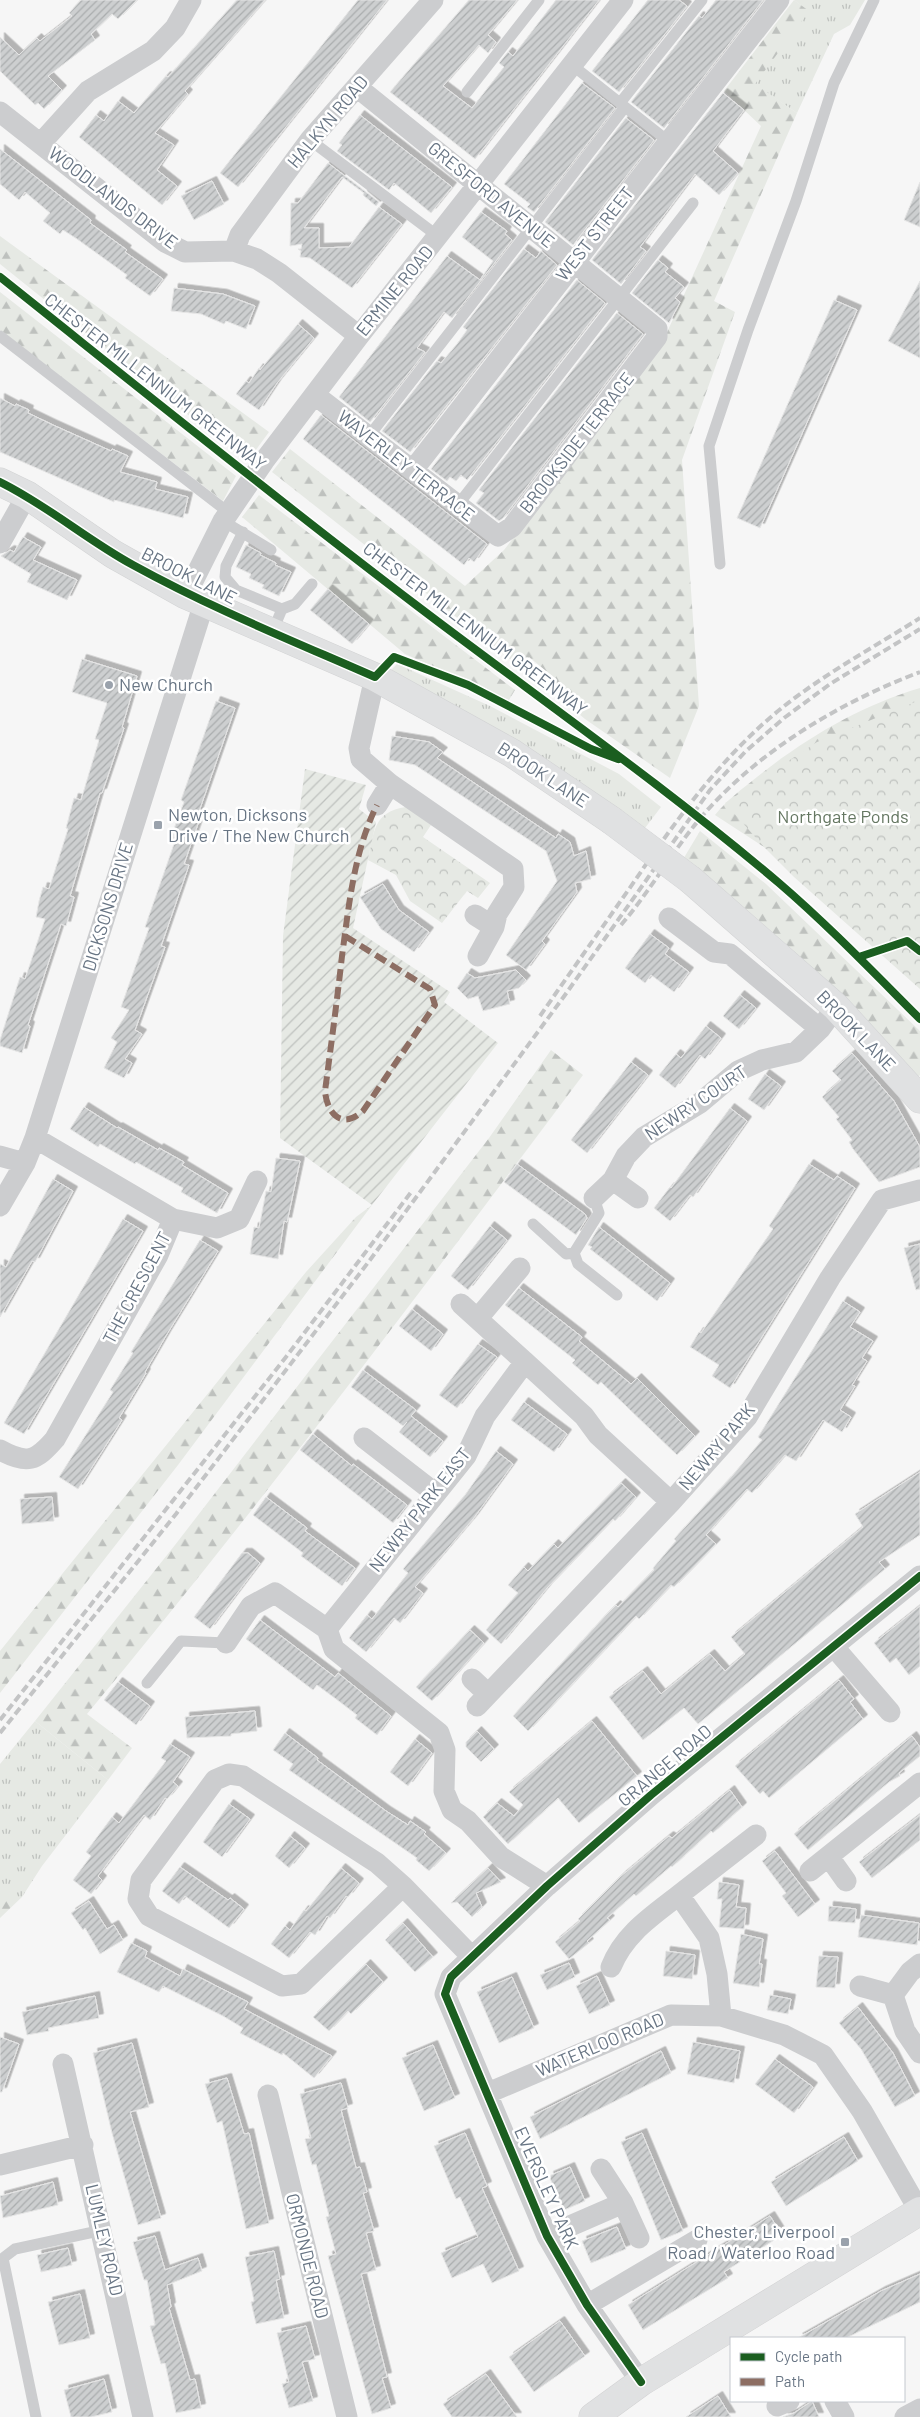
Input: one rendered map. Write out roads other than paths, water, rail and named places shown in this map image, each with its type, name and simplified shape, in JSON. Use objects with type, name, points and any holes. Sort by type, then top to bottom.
[{"type":"main road","name":"BROOK LANE","points":[[0,482],[26,495],[113,554],[195,599],[277,621],[512,753],[611,820],[691,880],[836,1007],[920,1099]]},
{"type":"main road","points":[[593,2417],[641,2382],[920,2212]]},
{"type":"street","points":[[41,143],[88,91],[153,51],[175,28],[191,0]]},
{"type":"street","name":"HALKYN ROAD","points":[[234,251],[240,235],[310,140],[433,0]]},
{"type":"street","name":"ERMINE ROAD","points":[[195,599],[225,517],[264,460],[623,0]]},
{"type":"street","name":"WEST STREET","points":[[413,470],[573,262],[779,0]]},
{"type":"street","name":"GRESFORD AVENUE","points":[[357,87],[657,329],[657,337],[653,346]]},
{"type":"street","name":"WOODLANDS DRIVE","points":[[0,112],[165,242],[185,252],[234,251],[257,259],[279,273],[359,336]]},
{"type":"street","name":"BROOKSIDE TERRACE","points":[[498,536],[512,527],[653,346]]},
{"type":"street","name":"WAVERLEY TERRACE","points":[[315,395],[498,536]]},
{"type":"street","points":[[0,543],[26,495]]},
{"type":"street","name":"DICKSONS DRIVE","points":[[0,1206],[25,1163],[35,1138],[195,599]]},
{"type":"street","points":[[375,677],[359,748],[361,760],[390,784],[513,869],[514,887],[497,914],[494,927],[478,956]]},
{"type":"street","points":[[377,804],[390,784]]},
{"type":"street","points":[[476,915],[494,927]]},
{"type":"street","points":[[669,918],[714,952],[730,954],[820,1029]]},
{"type":"street","name":"NEWRY COURT","points":[[594,1198],[613,1180],[626,1156],[644,1137],[700,1103],[738,1071],[762,1060],[796,1052],[820,1029],[836,1007]]},
{"type":"street","name":"THE CRESCENT","points":[[0,1450],[18,1460],[41,1455],[55,1439],[158,1255],[172,1218],[35,1138]]},
{"type":"street","points":[[0,1156],[25,1163]]},
{"type":"street","points":[[613,1180],[638,1198]]},
{"type":"street","points":[[172,1218],[217,1228],[239,1220],[257,1181]]},
{"type":"street","name":"NEWRY PARK","points":[[472,1678],[482,1700],[671,1502],[747,1417],[830,1278],[882,1200],[920,1190]]},
{"type":"street","points":[[478,1318],[520,1268]]},
{"type":"street","points":[[461,1304],[584,1416],[598,1435],[671,1502]]},
{"type":"street","name":"NEWRY PARK EAST","points":[[327,1629],[434,1493],[466,1456],[485,1416],[525,1362]]},
{"type":"street","points":[[364,1438],[434,1493]]},
{"type":"street","name":"GRANGE ROAD","points":[[445,1994],[451,1977],[471,1956],[651,1795],[920,1576]]},
{"type":"street","points":[[226,1643],[252,1606],[275,1593],[327,1629],[334,1649],[439,1733],[445,1750],[444,1791],[452,1810],[468,1821],[501,1857],[548,1886]]},
{"type":"street","points":[[834,1647],[890,1712]]},
{"type":"street","points":[[403,1886],[301,1984],[282,1986],[149,1916],[138,1900],[141,1880],[215,1780],[229,1774],[243,1776],[378,1863],[403,1886],[471,1956]]},
{"type":"street","points":[[810,1871],[920,1784]]},
{"type":"street","points":[[611,1967],[617,1952],[637,1927],[756,1836]]},
{"type":"street","points":[[829,1856],[846,1881]]},
{"type":"street","points":[[680,1895],[709,1938],[717,1974],[721,2016]]},
{"type":"street","points":[[893,1995],[910,1972],[920,1964]]},
{"type":"street","points":[[860,1986],[893,1995]]},
{"type":"street","name":"EVERSLEY PARK","points":[[445,1994],[488,2093],[546,2236],[587,2305],[641,2382]]},
{"type":"street","points":[[893,1995],[905,2031],[920,2053]]},
{"type":"street","name":"WATERLOO ROAD","points":[[488,2093],[671,2015],[721,2016],[784,2035],[823,2055],[862,2111],[920,2212]]},
{"type":"street","name":"LUMLEY ROAD","points":[[63,2064],[103,2230],[143,2417]]},
{"type":"street","name":"ORMONDE ROAD","points":[[268,2095],[347,2417]]},
{"type":"street","points":[[0,2165],[82,2145]]},
{"type":"street","points":[[601,2169],[623,2203],[639,2238]]},
{"type":"street","points":[[546,2236],[623,2203]]},
{"type":"street","points":[[587,2305],[697,2240]]},
{"type":"street","points":[[836,2402],[844,2417]]},
{"type":"street","points":[[905,2417],[920,2409]]},
{"type":"lane","points":[[467,92],[539,0]]},
{"type":"lane","points":[[369,436],[531,227],[702,0]]},
{"type":"lane","points":[[720,564],[709,446],[748,330],[796,201],[834,83],[874,0]]},
{"type":"lane","points":[[572,65],[668,141]]},
{"type":"lane","points":[[310,140],[439,237]]},
{"type":"lane","points":[[457,506],[693,203]]},
{"type":"lane","points":[[0,336],[243,532],[271,550]]},
{"type":"lane","points":[[243,532],[226,566],[226,577],[236,590],[259,601],[277,621],[312,584]]},
{"type":"lane","points":[[574,1253],[599,1213],[594,1198]]},
{"type":"lane","points":[[533,1224],[566,1254],[574,1253]]},
{"type":"lane","points":[[574,1253],[578,1264],[617,1295]]},
{"type":"lane","points":[[147,1683],[181,1641],[226,1643]]},
{"type":"lane","points":[[36,2417],[3,2258],[15,2249],[103,2230]]},
{"type":"railway","points":[[540,1016],[669,832],[703,787],[741,745],[799,695],[920,618]]},
{"type":"railway","points":[[0,1733],[176,1514],[370,1260],[565,995],[710,790],[745,752],[784,718],[830,684],[920,629]]},
{"type":"railway","points":[[621,925],[703,815],[750,769],[803,730],[831,713],[890,684],[920,672]]},
{"type":"railway","points":[[0,1720],[286,1357],[412,1191]]},
{"type":"place","name":"New Church","points":[[109,685]]},
{"type":"place","name":"Newton, Dicksons Drive / The New Church","points":[[158,825]]},
{"type":"place","name":"Chester, Liverpool Road / Waterloo Road","points":[[845,2242]]},
{"type":"park label","name":"Northgate Ponds","points":[[843,817]]}]
